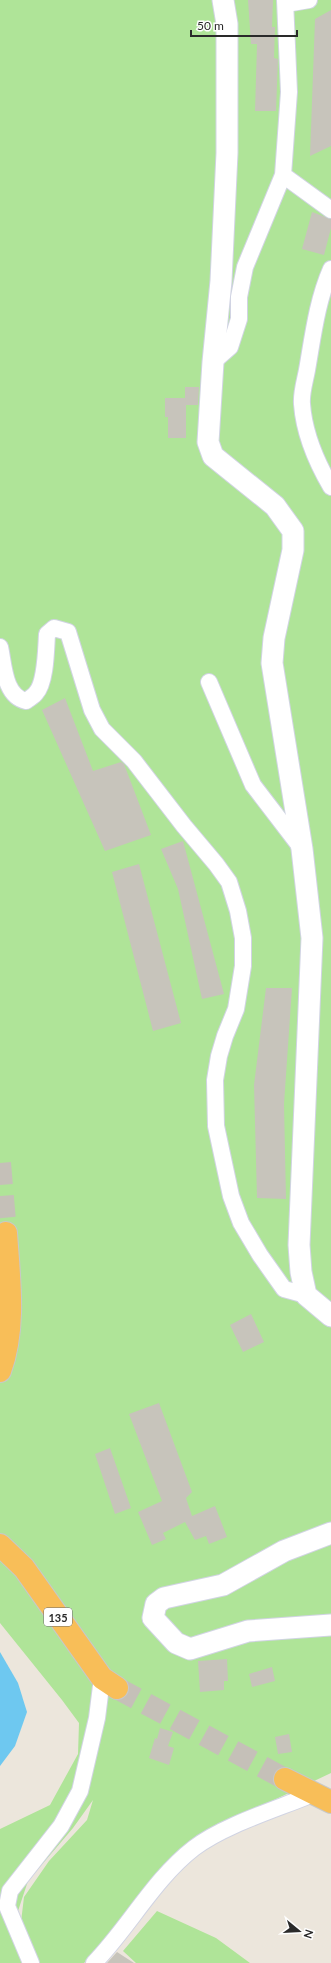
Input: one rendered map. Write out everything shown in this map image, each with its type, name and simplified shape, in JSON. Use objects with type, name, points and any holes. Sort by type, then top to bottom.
[{"type":"highway","points":[[0,1371],[8,1336],[10,1306],[6,1233]]},
{"type":"highway","name":"135","points":[[0,1545],[24,1568],[110,1683]]},
{"type":"highway","points":[[285,1779],[322,1798]]},
{"type":"street","points":[[223,0],[227,24],[226,153],[221,281],[213,362],[208,442],[213,456],[275,506],[293,531],[293,550],[274,638],[272,662],[302,849],[312,938],[299,1245],[300,1272],[306,1295]]},
{"type":"street","points":[[213,362],[230,347],[239,319],[239,297],[245,267],[283,175],[289,92],[285,2],[309,0]]},
{"type":"street","points":[[283,175],[331,210]]},
{"type":"street","points":[[330,485],[317,459],[303,415],[302,401],[314,328],[331,269]]},
{"type":"street","points":[[0,647],[8,684],[13,693],[19,699],[26,701],[37,692],[40,685],[44,669],[47,634],[54,628],[68,632],[92,710],[102,729],[134,761],[184,826],[216,864],[228,882],[238,911],[243,938],[243,966],[236,1009],[224,1036],[219,1056],[216,1080],[216,1126],[231,1196],[242,1224],[260,1255],[284,1289],[306,1295],[331,1316]]},
{"type":"street","points":[[209,682],[254,785],[302,849]]},
{"type":"street","points":[[331,1533],[284,1551],[223,1585],[164,1598],[156,1604],[153,1618],[176,1642],[190,1649],[248,1631],[331,1625]]},
{"type":"street","points":[[31,1963],[7,1906],[10,1891],[61,1826],[80,1791],[97,1718],[110,1683]]},
{"type":"street","points":[[94,1963],[176,1865],[194,1848],[221,1832],[322,1798]]},
{"type":"green space","points":[[0,0],[331,0],[331,1773],[221,1825],[124,1917],[84,1963],[0,1963],[0,1829],[50,1805],[78,1754],[79,1723],[0,1623]],"holes":[[[93,1800],[87,1820],[49,1861],[24,1897],[21,1922],[17,1914],[28,1881],[73,1828]]]},
{"type":"green space","points":[[157,1911],[216,1938],[250,1963],[136,1963],[123,1951]]},
{"type":"water","points":[[0,1652],[18,1683],[27,1712],[15,1746],[0,1766]]},
{"type":"building","points":[[248,0],[273,0],[272,27],[275,27],[274,58],[278,59],[276,111],[255,111],[257,44],[251,44]]},
{"type":"building","points":[[331,10],[331,146],[310,156],[315,19]]},
{"type":"building","points":[[312,212],[331,219],[331,228],[324,255],[302,249]]},
{"type":"building","points":[[185,387],[199,387],[198,405],[186,405],[186,438],[168,438],[168,417],[165,417],[165,398],[185,398]]},
{"type":"building","points":[[65,698],[93,771],[121,762],[124,764],[151,835],[105,851],[42,710]]},
{"type":"building","points":[[183,841],[224,994],[202,999],[178,889],[161,849]]},
{"type":"building","points":[[139,864],[181,1023],[153,1031],[112,872]]},
{"type":"building","points":[[266,988],[292,988],[284,1104],[286,1199],[257,1198],[254,1085]]},
{"type":"building","points":[[251,1314],[264,1342],[243,1352],[230,1325]]},
{"type":"building","points":[[159,1403],[192,1492],[186,1498],[192,1516],[215,1506],[227,1537],[209,1544],[206,1536],[195,1540],[185,1522],[163,1533],[166,1539],[152,1545],[138,1512],[162,1501],[129,1414]]},
{"type":"building","points":[[110,1448],[131,1508],[115,1514],[95,1454]]},
{"type":"building","points":[[227,1659],[228,1681],[224,1681],[224,1690],[200,1692],[198,1661]]},
{"type":"building","points":[[272,1667],[275,1681],[252,1687],[249,1674]]},
{"type":"building","points":[[160,1728],[173,1732],[168,1746],[174,1748],[169,1765],[149,1758],[155,1738],[157,1739]]},
{"type":"building","points":[[289,1734],[292,1752],[278,1754],[275,1737]]},
{"type":"building","points":[[117,1952],[134,1963],[107,1963]]},
{"type":"tunnel","points":[[0,1163],[6,1233]]},
{"type":"tunnel","points":[[117,1688],[285,1779]]}]
